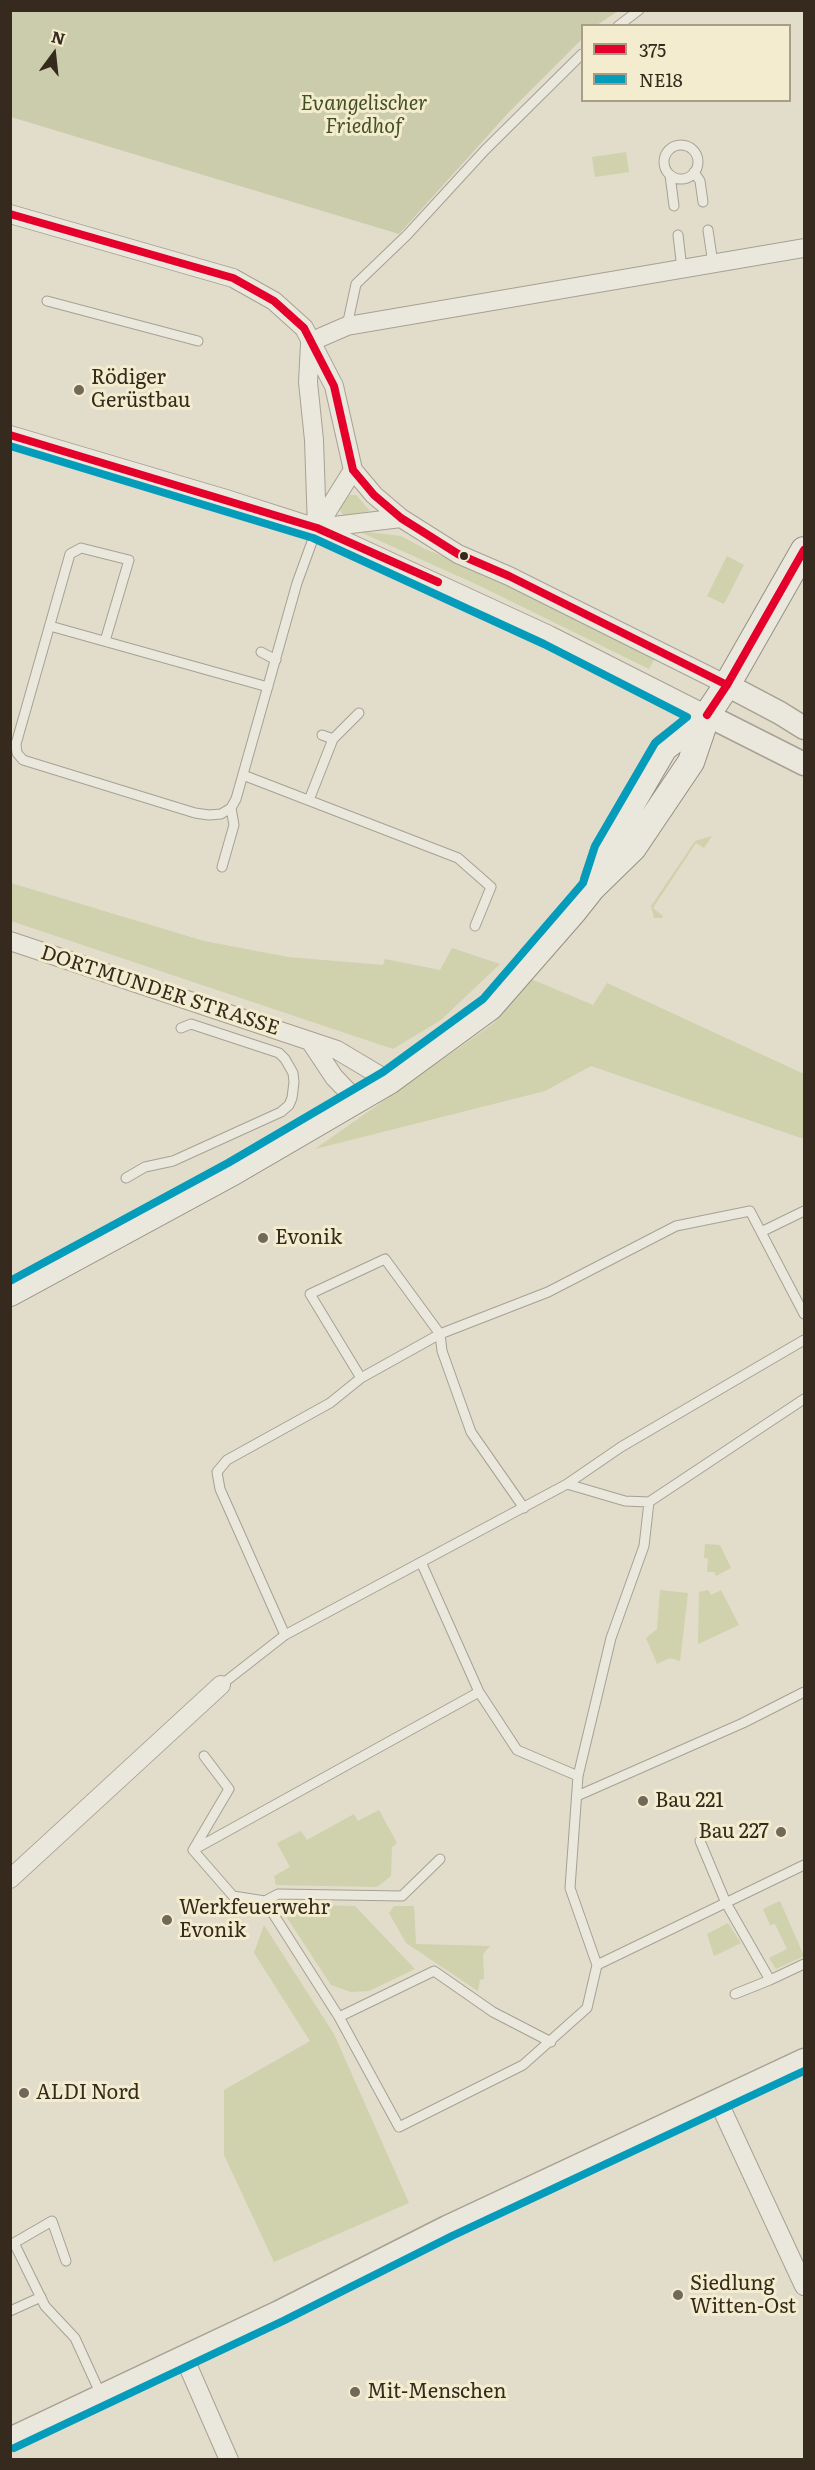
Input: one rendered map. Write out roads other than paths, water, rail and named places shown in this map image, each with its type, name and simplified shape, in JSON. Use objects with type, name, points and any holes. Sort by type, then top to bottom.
[{"type":"main road","points":[[10,1293],[208,1186],[389,1081],[490,1007],[592,888],[604,851],[664,748],[707,715],[727,685],[804,550]]},
{"type":"street","points":[[10,214],[233,278],[274,301],[304,328],[334,386],[354,470],[374,495],[400,518],[458,554],[509,576],[727,685],[780,712],[804,728]]},
{"type":"street","points":[[310,342],[347,326],[804,248]]},
{"type":"street","points":[[310,342],[308,382],[314,440],[317,528]]},
{"type":"street","points":[[10,435],[317,528],[539,630],[804,764]]},
{"type":"street","points":[[317,528],[354,470]]},
{"type":"street","points":[[317,528],[400,518]]},
{"type":"street","name":"DORTMUNDER STRASSE","points":[[10,941],[337,1050],[389,1081]]},
{"type":"street","points":[[310,1041],[334,1077],[356,1100]]},
{"type":"street","points":[[10,1879],[220,1685]]},
{"type":"street","points":[[10,2439],[279,2312],[447,2227],[804,2060]]},
{"type":"street","points":[[718,2101],[804,2286]]},
{"type":"street","points":[[184,2357],[228,2453],[229,2460]]},
{"type":"lane","points":[[621,24],[639,10]]},
{"type":"lane","points":[[347,326],[356,284],[406,236],[485,150],[581,55]]},
{"type":"lane","points":[[670,175],[682,179],[694,172],[698,160],[691,148],[679,144],[672,146],[664,157],[663,164],[670,175],[674,206]]},
{"type":"lane","points":[[694,172],[700,181],[703,201]]},
{"type":"lane","points":[[708,230],[713,264]]},
{"type":"lane","points":[[678,235],[682,269]]},
{"type":"lane","points":[[47,301],[198,341]]},
{"type":"lane","points":[[222,867],[234,825],[231,808],[243,775],[297,583],[317,528]]},
{"type":"lane","points":[[105,641],[129,560],[87,548],[75,550],[70,554],[16,744],[17,753],[23,760],[195,813],[213,815],[231,808]]},
{"type":"lane","points":[[50,626],[268,687]]},
{"type":"lane","points":[[261,652],[276,660]]},
{"type":"lane","points":[[309,800],[333,739],[359,713]]},
{"type":"lane","points":[[322,735],[333,739]]},
{"type":"lane","points":[[243,775],[458,858],[491,887],[475,926]]},
{"type":"lane","points":[[126,1178],[145,1167],[173,1161],[281,1112],[292,1098],[293,1073],[279,1053],[191,1024],[180,1028]]},
{"type":"lane","points":[[285,1635],[220,1489],[217,1472],[227,1460],[330,1403],[361,1378],[440,1334],[548,1292],[676,1226],[750,1211],[804,1314]]},
{"type":"lane","points":[[761,1232],[804,1211]]},
{"type":"lane","points":[[361,1378],[310,1294],[385,1259],[440,1334],[442,1351],[471,1432],[524,1508]]},
{"type":"lane","points":[[220,1685],[285,1635],[567,1484],[621,1447],[804,1340]]},
{"type":"lane","points":[[567,1484],[625,1501],[649,1502],[804,1400]]},
{"type":"lane","points":[[265,1901],[339,2017],[399,2127],[523,2066],[586,2008],[597,1965],[570,1888],[578,1776],[611,1638],[644,1546],[649,1502]]},
{"type":"lane","points":[[421,1562],[479,1692],[517,1750],[578,1776]]},
{"type":"lane","points":[[193,1850],[479,1692]]},
{"type":"lane","points":[[577,1796],[743,1723],[804,1692]]},
{"type":"lane","points":[[193,1850],[229,1789],[204,1756]]},
{"type":"lane","points":[[699,1841],[726,1903],[771,1980]]},
{"type":"lane","points":[[193,1850],[233,1896],[265,1901],[278,1894],[402,1896],[440,1859]]},
{"type":"lane","points":[[597,1965],[804,1865]]},
{"type":"lane","points":[[735,1994],[804,1964]]},
{"type":"lane","points":[[339,2017],[434,1971],[493,2012],[551,2042]]},
{"type":"lane","points":[[66,2261],[52,2221],[12,2244],[45,2306],[75,2338],[101,2395]]},
{"type":"lane","points":[[10,2311],[41,2297]]},
{"type":"place","name":"Rödiger Gerüstbau","points":[[79,390]]},
{"type":"place","name":"Evonik","points":[[263,1238]]},
{"type":"place","name":"Bau 221","points":[[643,1801]]},
{"type":"place","name":"Bau 227","points":[[781,1832]]},
{"type":"place","name":"Werkfeuerwehr Evonik","points":[[167,1920]]},
{"type":"place","name":"ALDI Nord","points":[[24,2093]]},
{"type":"place","name":"Siedlung Witten-Ost","points":[[678,2295]]},
{"type":"place","name":"Mit-Menschen","points":[[355,2392]]},
{"type":"park label","name":"Evangelischer Friedhof","points":[[364,116]]}]
